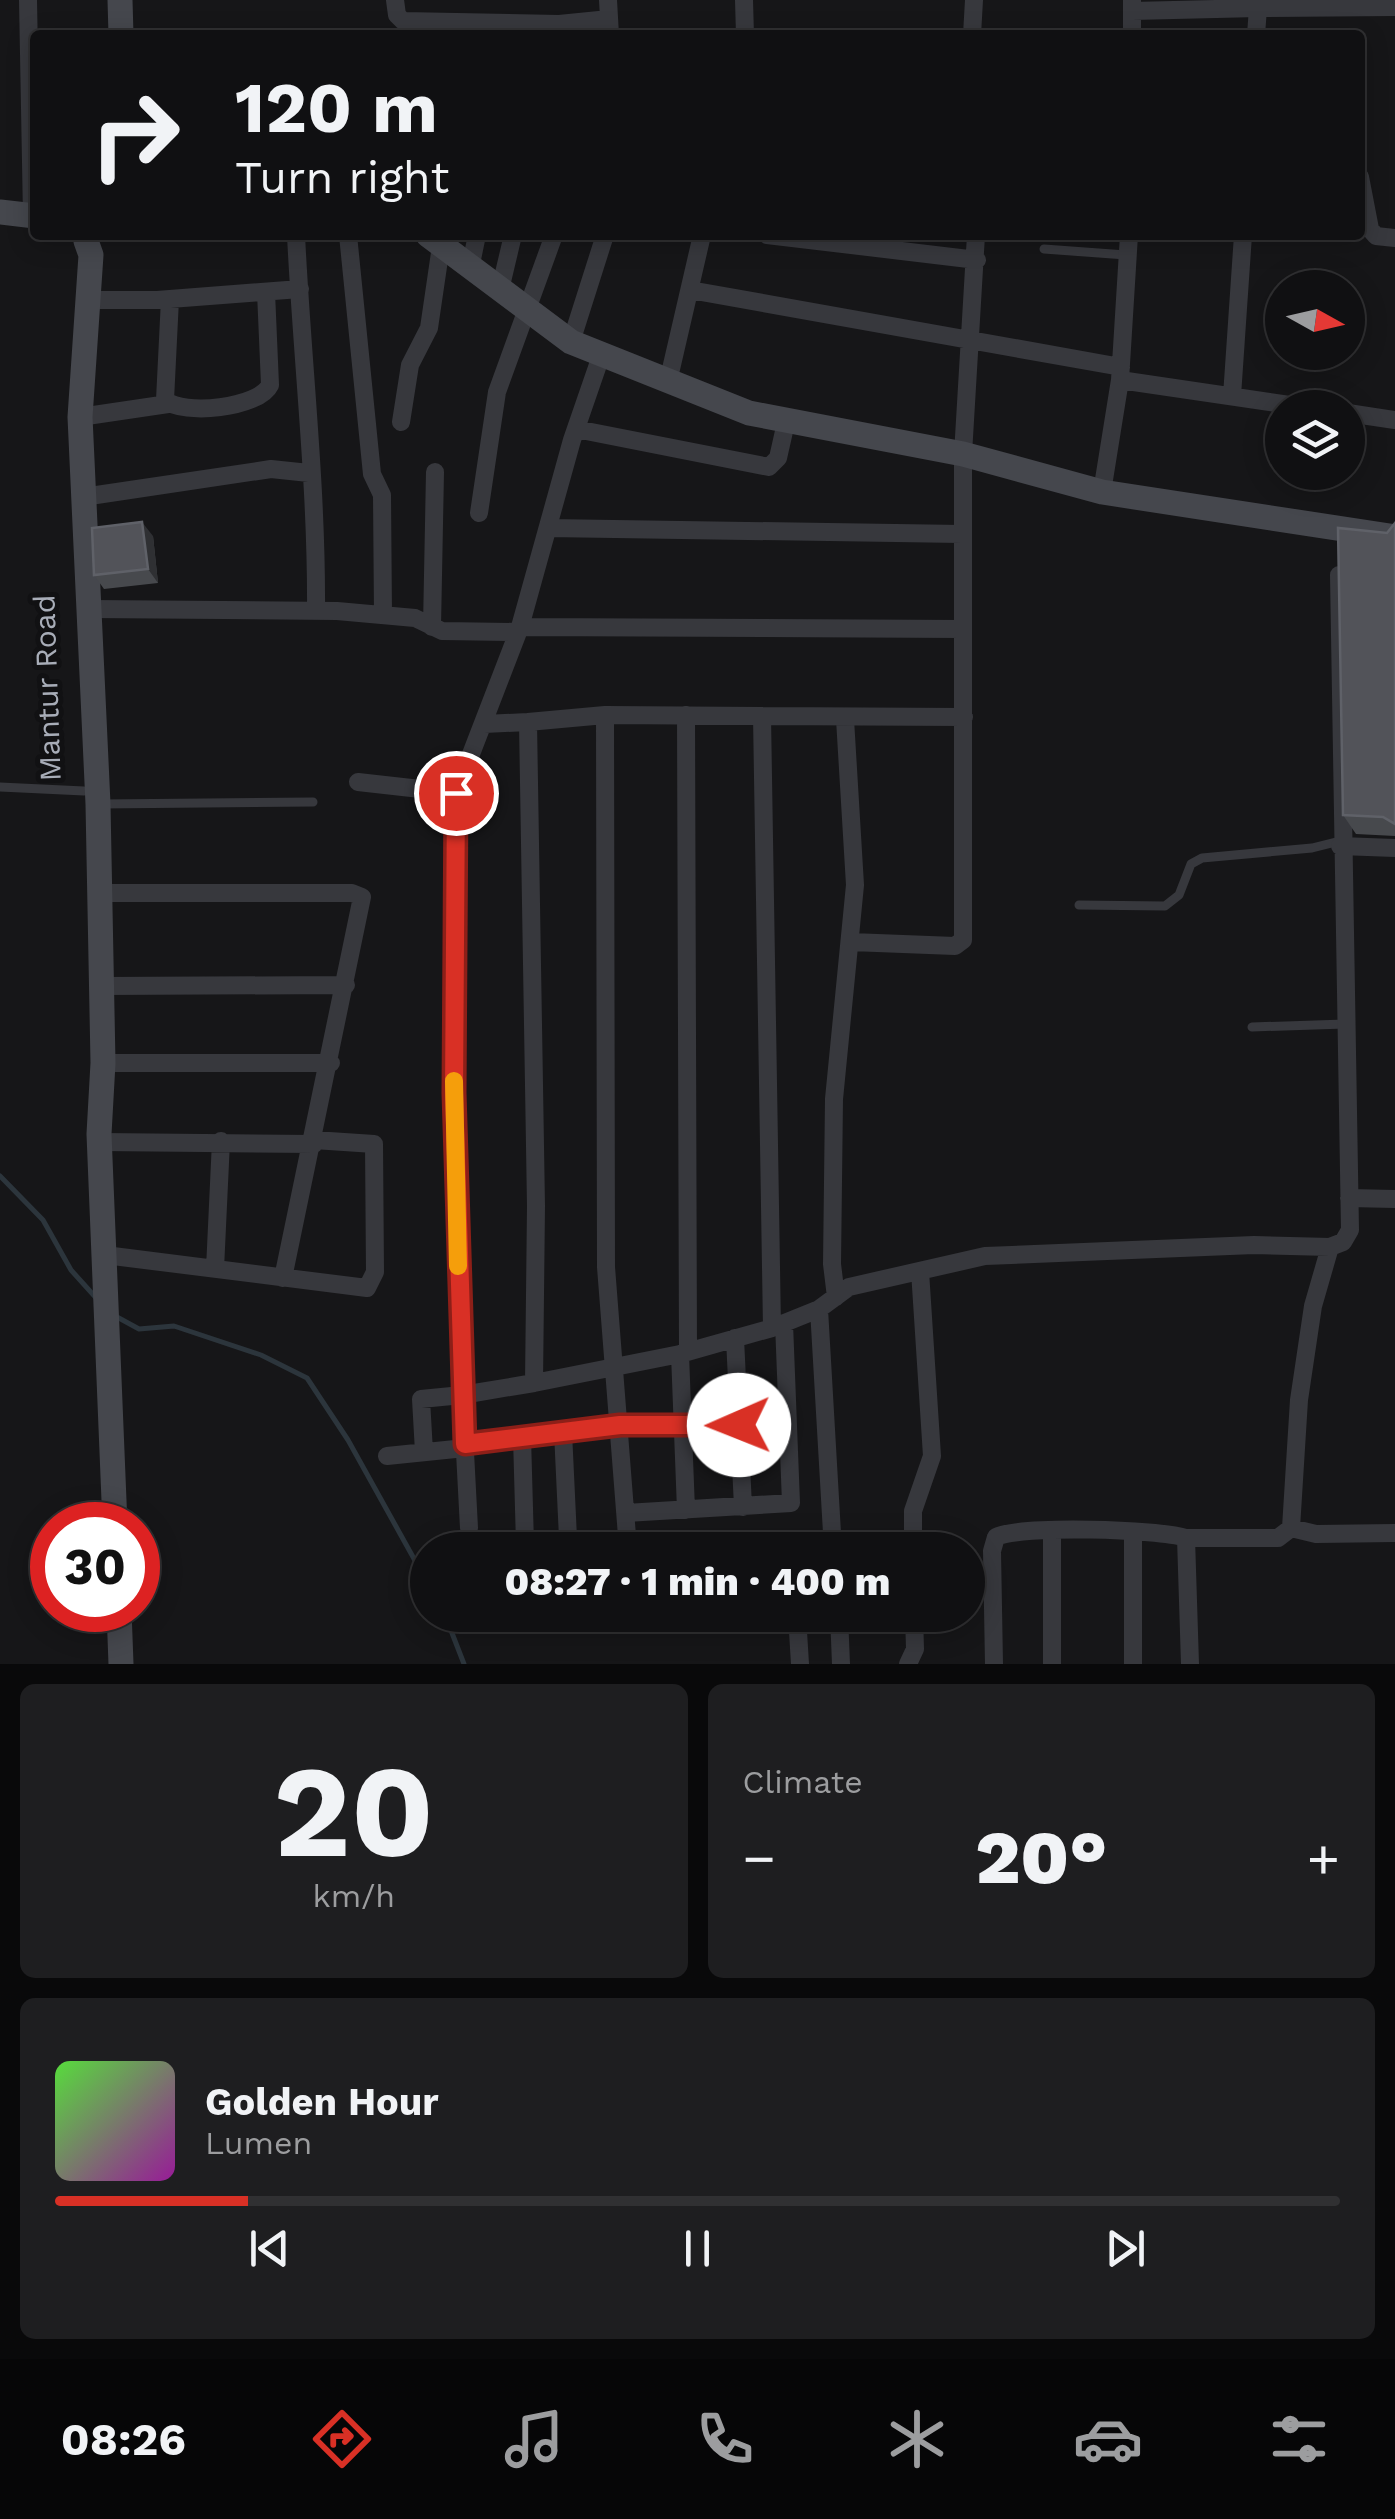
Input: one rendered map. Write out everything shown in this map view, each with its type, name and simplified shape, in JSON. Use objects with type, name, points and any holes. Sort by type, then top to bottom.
[{"type":"main road","points":[[120,0],[121,30]]},
{"type":"main road","points":[[0,212],[30,219]]},
{"type":"main road","points":[[0,224],[30,220]]},
{"type":"main road","name":"Mantur Road","points":[[86,240],[77,255],[69,378],[91,797],[100,893],[103,1063],[99,1138],[115,1502]]},
{"type":"main road","name":"Mantur Road","points":[[87,240],[91,255],[80,418],[89,609],[93,1120],[99,1138]]},
{"type":"main road","points":[[435,240],[571,342],[750,413],[963,454],[1102,492],[1395,537]]},
{"type":"main road","points":[[120,1632],[121,1664]]},
{"type":"street","points":[[28,0],[30,73]]},
{"type":"street","points":[[395,0],[397,15],[403,21],[559,24],[609,18]]},
{"type":"street","points":[[744,0],[745,30]]},
{"type":"street","points":[[972,30],[974,0]]},
{"type":"street","points":[[1256,30],[1258,4]]},
{"type":"street","points":[[1132,6],[1395,7]]},
{"type":"street","points":[[1365,203],[1370,229],[1376,236],[1395,238]]},
{"type":"street","points":[[296,240],[317,533],[316,611]]},
{"type":"street","points":[[349,240],[372,474],[382,494],[383,615]]},
{"type":"street","points":[[400,422],[410,366],[429,328],[435,240]]},
{"type":"street","points":[[470,268],[476,240]]},
{"type":"street","points":[[500,290],[512,240]]},
{"type":"street","points":[[480,513],[497,392],[530,311],[552,240]]},
{"type":"street","points":[[571,342],[603,240]]},
{"type":"street","points":[[668,382],[701,240]]},
{"type":"street","points":[[809,240],[977,260]]},
{"type":"street","points":[[851,942],[955,946],[963,940],[963,454],[976,240]]},
{"type":"street","points":[[1102,492],[1121,373],[1129,240]]},
{"type":"street","points":[[1232,396],[1243,240]]},
{"type":"street","points":[[86,300],[170,299],[300,289]]},
{"type":"street","points":[[690,290],[1265,401]]},
{"type":"street","points":[[80,418],[168,404],[185,408],[248,404],[267,391],[271,378],[266,292]]},
{"type":"street","points":[[168,404],[164,394],[170,299]]},
{"type":"street","points":[[469,1528],[454,1093],[456,793],[519,630],[576,430],[602,356]]},
{"type":"street","points":[[1365,416],[1395,420]]},
{"type":"street","points":[[576,430],[769,466],[778,458],[787,418]]},
{"type":"street","points":[[83,498],[271,469],[310,473]]},
{"type":"street","points":[[432,626],[435,472]]},
{"type":"street","points":[[548,528],[962,534]]},
{"type":"street","points":[[424,1452],[421,1399],[534,1383],[684,1353],[778,1326],[820,1309],[849,1287],[985,1256],[1254,1245],[1330,1246],[1343,1242],[1350,1230],[1340,844],[1339,531]]},
{"type":"street","points":[[89,609],[383,615],[415,618],[442,631],[963,629]]},
{"type":"street","points":[[484,724],[605,715],[964,717]]},
{"type":"street","points":[[605,715],[606,1267],[617,1368],[627,1532]]},
{"type":"street","points":[[686,715],[686,1510]]},
{"type":"street","points":[[626,1513],[791,1502],[778,1326],[762,716]]},
{"type":"street","points":[[836,1296],[832,1264],[834,1099],[855,886],[846,719]]},
{"type":"street","points":[[528,722],[536,1206],[534,1383]]},
{"type":"street","points":[[358,782],[456,793]]},
{"type":"street","points":[[1340,844],[1395,848]]},
{"type":"street","points":[[100,893],[356,894],[363,903],[283,1278]]},
{"type":"street","points":[[103,986],[346,985]]},
{"type":"street","points":[[103,1063],[331,1064]]},
{"type":"street","points":[[99,1138],[374,1144],[373,1279],[366,1288],[216,1269],[106,1266]]},
{"type":"street","points":[[216,1269],[221,1141]]},
{"type":"street","points":[[1349,1198],[1395,1199]]},
{"type":"street","points":[[994,1664],[992,1551],[996,1537],[1052,1531],[1278,1538],[1291,1528],[1299,1400],[1313,1306],[1330,1246]]},
{"type":"street","points":[[913,1532],[912,1511],[932,1456],[920,1271]]},
{"type":"street","points":[[820,1309],[833,1532]]},
{"type":"street","points":[[735,1338],[743,1507]]},
{"type":"street","points":[[387,1456],[620,1425],[739,1425]]},
{"type":"street","points":[[563,1432],[568,1532]]},
{"type":"street","points":[[522,1437],[525,1532]]},
{"type":"street","points":[[1291,1528],[1316,1534],[1395,1533]]},
{"type":"street","points":[[1052,1531],[1052,1664]]},
{"type":"street","points":[[1133,1533],[1134,1664]]},
{"type":"street","points":[[1186,1538],[1190,1664]]},
{"type":"street","points":[[798,1632],[800,1664]]},
{"type":"street","points":[[839,1632],[842,1664]]},
{"type":"street","points":[[908,1664],[915,1649],[914,1632]]},
{"type":"lane","points":[[1044,250],[1128,255]]},
{"type":"lane","points":[[0,787],[91,797],[313,802]]},
{"type":"lane","points":[[1079,906],[1166,906],[1179,895],[1191,864],[1202,858],[1340,844]]},
{"type":"lane","points":[[1252,1027],[1344,1024]]},
{"type":"building","points":[[142,522],[148,569],[94,575],[92,528]]},
{"type":"building","points":[[1395,523],[1395,824],[1383,817],[1343,815],[1338,528],[1387,533]]},
{"type":"waterway","points":[[0,1176],[43,1220],[71,1270],[98,1300]]},
{"type":"waterway","points":[[117,1317],[139,1329],[174,1326],[261,1355],[307,1378],[348,1440],[410,1552]]},
{"type":"waterway","points":[[452,1632],[464,1664]]},
{"type":"slow traffic","points":[[454,1081],[458,1266]]},
{"type":"route","points":[[456,793],[454,1093],[465,1444],[620,1425],[739,1425]]}]
